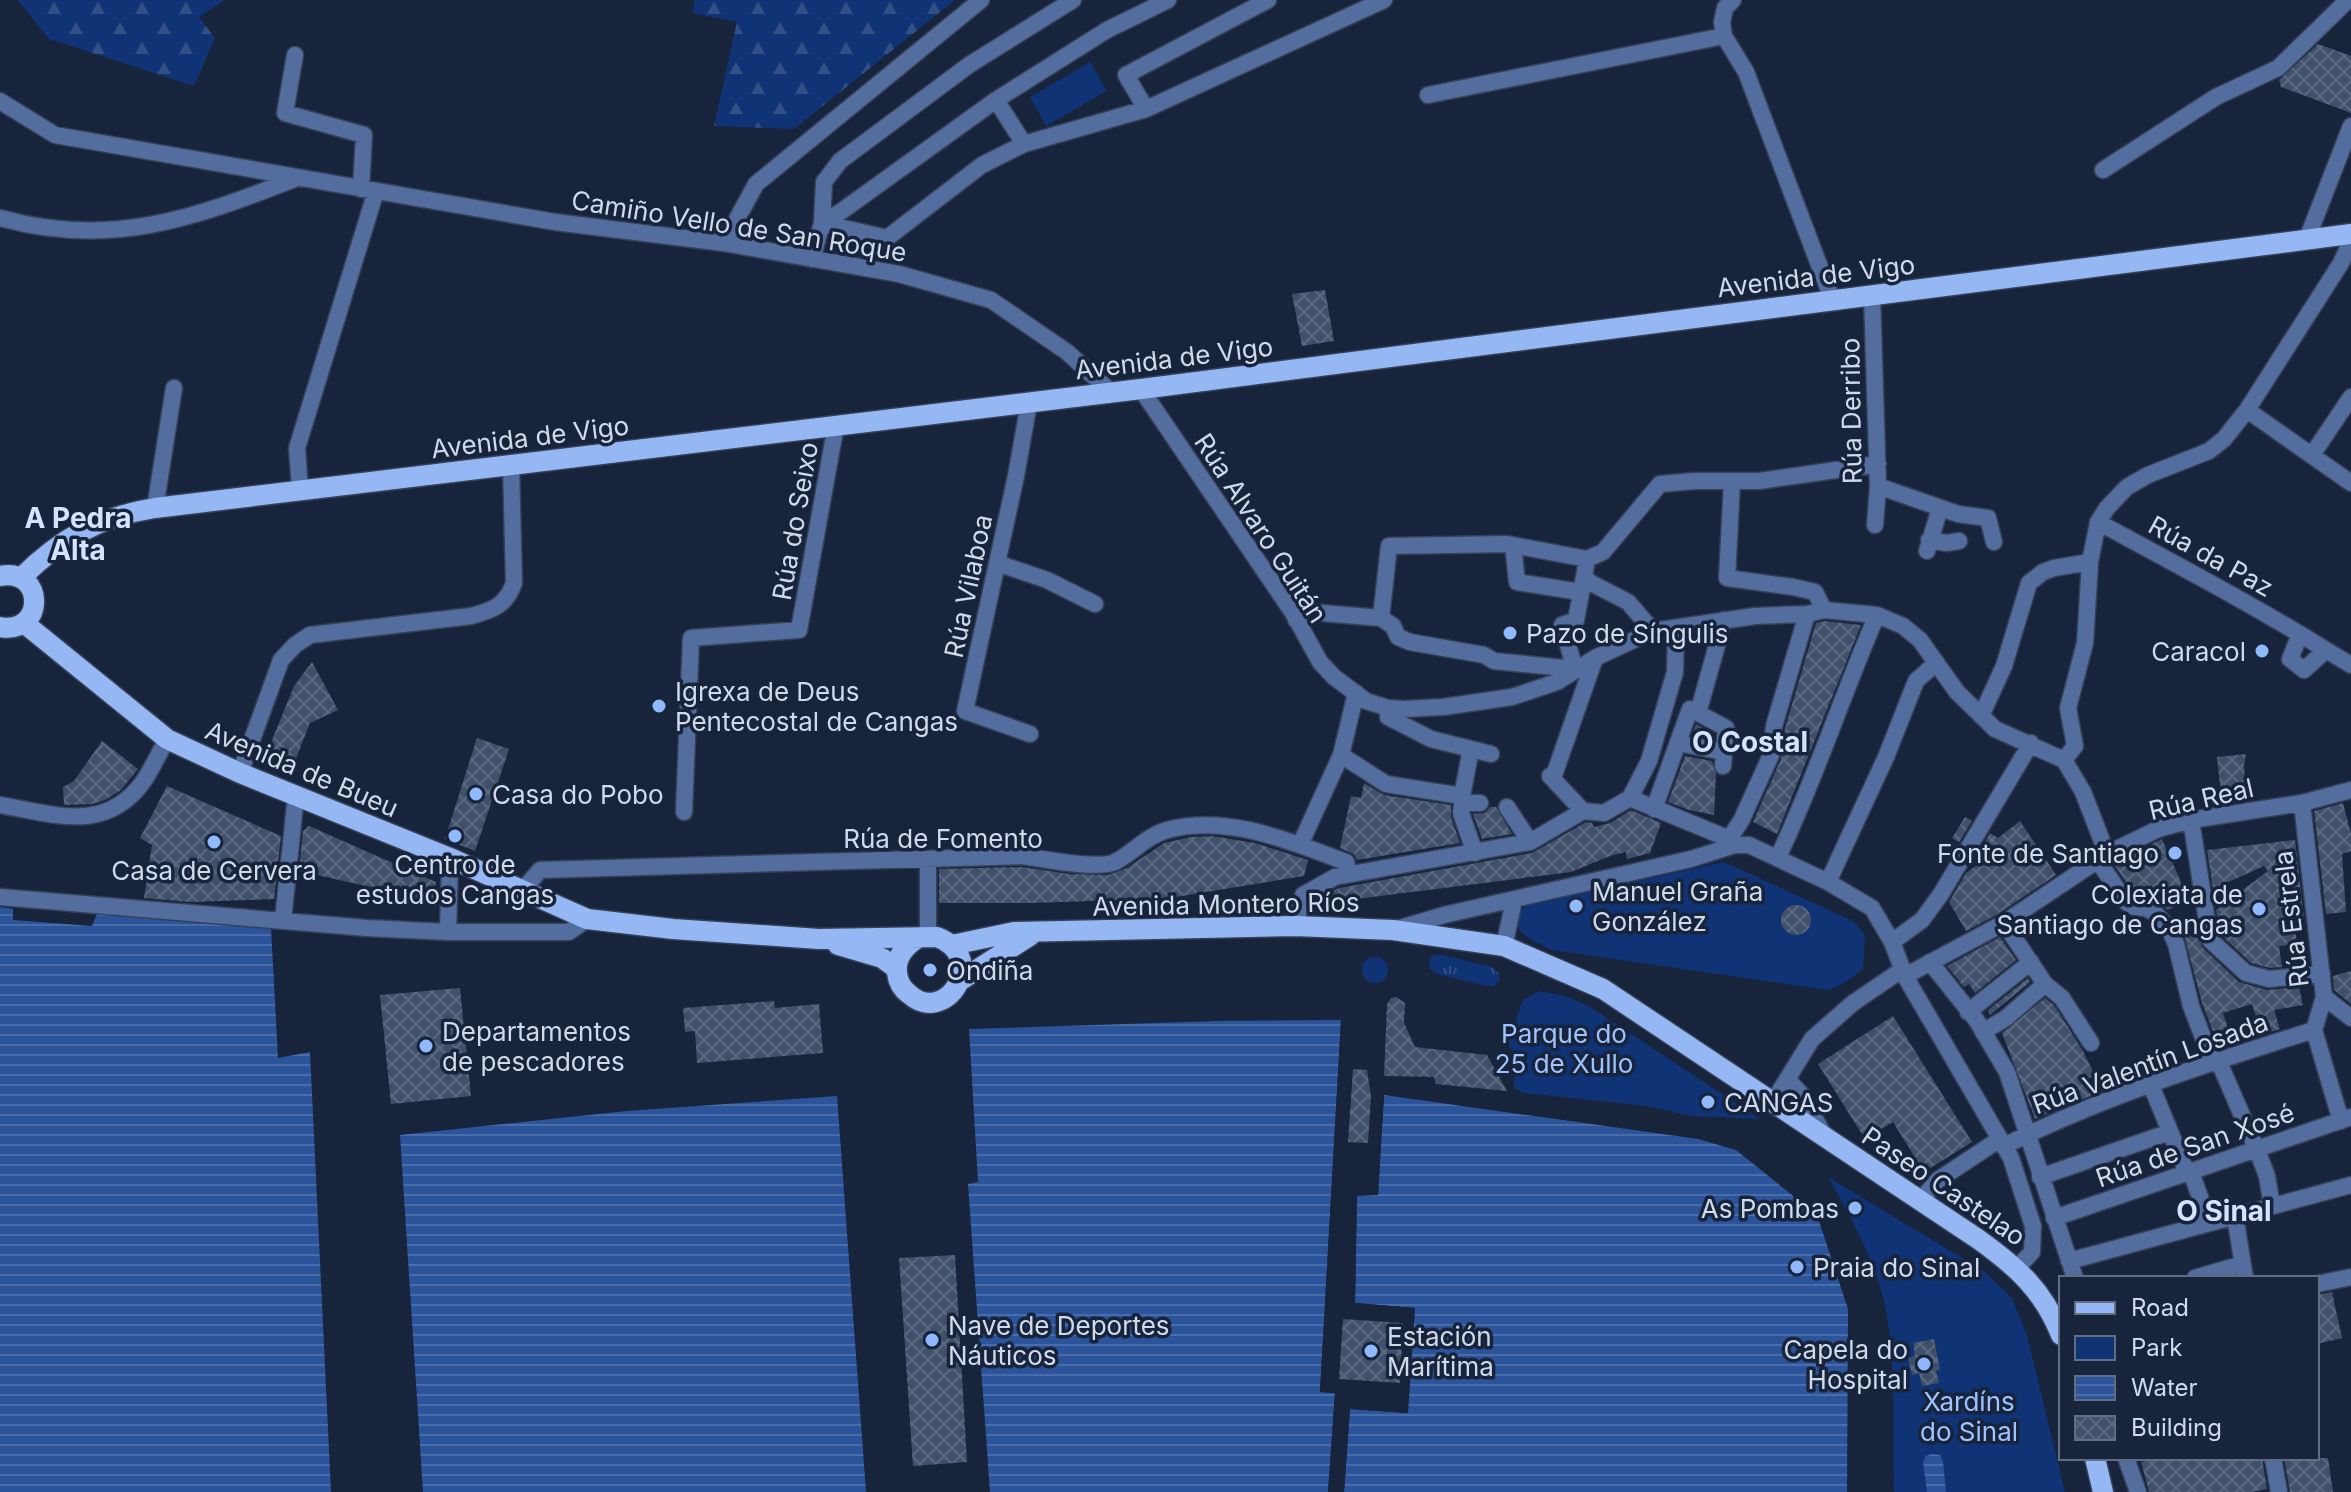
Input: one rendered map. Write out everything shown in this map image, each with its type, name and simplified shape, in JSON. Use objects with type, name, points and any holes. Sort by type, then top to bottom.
[{"type":"main road","name":"Avenida de Vigo","points":[[21,578],[55,548],[86,527],[125,513],[155,508],[1029,403],[2351,234]]},
{"type":"main road","points":[[0,576],[21,578],[28,584],[35,600],[34,609],[24,623],[16,627],[0,627]]},
{"type":"main road","name":"Avenida de Bueu","points":[[24,623],[167,739],[240,773],[450,858],[587,919]]},
{"type":"main road","points":[[587,919],[673,929],[819,939],[937,937],[952,945],[960,955],[961,980]]},
{"type":"main road","name":"Avenida Montero Ríos","points":[[952,945],[1014,932],[1295,926],[1393,930],[1504,946]]},
{"type":"main road","points":[[923,937],[907,945],[899,956],[897,969],[906,992],[921,1001],[940,1001],[949,996],[961,980],[1035,933]]},
{"type":"main road","points":[[819,939],[882,958],[897,969]]},
{"type":"main road","name":"Paseo Castelao","points":[[1504,946],[1603,989],[2018,1267],[2038,1292],[2059,1331]]},
{"type":"main road","points":[[2095,1460],[2103,1492]]},
{"type":"street","points":[[724,243],[756,184],[981,0]]},
{"type":"street","points":[[812,259],[822,223],[824,182],[840,161],[969,65],[1073,0]]},
{"type":"street","points":[[822,223],[852,205],[996,100],[1107,30],[1168,0]]},
{"type":"street","points":[[1146,109],[1126,75],[1268,0]]},
{"type":"street","points":[[822,223],[887,238],[982,165],[1024,144],[1146,109],[1384,0]]},
{"type":"street","points":[[1733,0],[1725,8],[1722,22],[1724,36],[1746,72],[1832,299]]},
{"type":"street","points":[[2103,170],[2216,97],[2278,68],[2348,0]]},
{"type":"street","points":[[1428,95],[1724,36]]},
{"type":"street","points":[[295,55],[285,113],[364,135],[368,190],[344,298],[297,448],[300,489]]},
{"type":"street","points":[[996,100],[1024,144]]},
{"type":"street","name":"Camiño Vello de San Roque","points":[[0,101],[55,135],[555,222],[724,243],[899,274],[991,300],[1067,352],[1111,392]]},
{"type":"street","points":[[2307,239],[2351,126]]},
{"type":"street","points":[[0,218],[35,228],[102,232],[162,224],[241,200],[298,178]]},
{"type":"street","points":[[2064,760],[2075,746],[2068,708],[2085,643],[2090,562],[2098,522],[2127,487],[2148,475],[2209,451],[2224,439],[2247,410],[2341,263],[2351,241]]},
{"type":"street","name":"Rúa Derribo","points":[[1872,295],[1878,464],[1875,525]]},
{"type":"street","points":[[155,508],[174,388]]},
{"type":"street","name":"Rúa Alvaro Guitán","points":[[1141,389],[1296,620],[1320,662],[1351,691],[1366,701],[1388,708]]},
{"type":"street","points":[[2312,455],[2351,397]]},
{"type":"street","name":"Rúa Vilaboa","points":[[1029,403],[965,711],[1030,734]]},
{"type":"street","points":[[2247,410],[2351,483]]},
{"type":"street","name":"Rúa do Seixo","points":[[684,812],[691,638],[799,630],[836,425]]},
{"type":"street","points":[[1381,618],[1389,546],[1513,545],[1587,559],[1603,552],[1660,484],[1759,481],[1878,464]]},
{"type":"street","points":[[240,773],[281,660],[310,635],[471,616],[494,610],[508,599],[514,583],[511,465]]},
{"type":"street","points":[[1393,930],[1444,915],[1691,859],[1725,843],[1741,821],[1771,755],[1774,726],[1816,612],[1815,592],[1727,578],[1732,482]]},
{"type":"street","points":[[1878,486],[1958,514],[1988,518],[1994,542]]},
{"type":"street","points":[[1940,508],[1928,546],[1959,541]]},
{"type":"street","name":"Rúa da Paz","points":[[2098,522],[2263,611],[2351,665]]},
{"type":"street","points":[[1513,545],[1517,582],[1591,583],[1628,602],[1653,631]]},
{"type":"street","points":[[1575,669],[1562,625],[1576,620],[1587,559]]},
{"type":"street","points":[[1981,716],[2004,666],[2029,583],[2054,568],[2090,562]]},
{"type":"street","points":[[997,563],[1047,580],[1095,604]]},
{"type":"street","points":[[1296,620],[1310,612],[1381,618],[1393,626],[1398,637],[1410,642],[1484,655],[1494,661],[1575,669]]},
{"type":"street","points":[[1491,754],[1431,739],[1401,726],[1388,717],[1388,708],[1443,707],[1512,697],[1557,682],[1595,658],[1653,631],[1755,616],[1816,612],[1877,615],[1903,626],[1920,640],[1957,692],[1995,729],[2064,760],[2083,792],[2103,857],[2126,902],[2155,913],[2169,928],[2191,1006],[2209,1053],[2216,1061],[2257,1150],[2267,1176],[2272,1206]]},
{"type":"street","points":[[1778,857],[1804,804],[1846,686],[1877,615]]},
{"type":"street","points":[[1699,709],[1724,620]]},
{"type":"street","points":[[1295,926],[1303,895],[1335,877],[1530,842],[1583,811],[1604,813],[1630,798],[1649,761],[1675,672],[1676,628]]},
{"type":"street","points":[[2300,634],[2290,659],[2304,670],[2326,650]]},
{"type":"street","points":[[1583,811],[1551,777],[1595,658]]},
{"type":"street","points":[[1828,882],[1886,757],[1916,681],[1936,663]]},
{"type":"street","points":[[1300,845],[1341,755],[1351,691]]},
{"type":"street","points":[[1669,693],[1726,728],[1723,759],[1678,743]]},
{"type":"street","points":[[1654,809],[1690,709],[1699,709]]},
{"type":"street","points":[[0,805],[95,817],[126,800],[142,783],[167,739]]},
{"type":"street","points":[[1892,942],[1922,920],[1941,894],[2031,743]]},
{"type":"street","points":[[1471,749],[1461,813],[1475,853]]},
{"type":"street","points":[[1341,755],[1386,784],[1462,796],[1467,803],[1480,803]]},
{"type":"street","name":"Rúa Real","points":[[1773,1102],[1812,1039],[1834,1018],[1904,972],[1930,962],[2004,923],[2103,857],[2158,829],[2191,820],[2302,803],[2351,790]]},
{"type":"street","points":[[283,920],[296,795]]},
{"type":"street","points":[[1630,798],[1725,843],[1749,845],[1778,857],[1872,908],[1892,942],[1904,972],[2011,1158],[2033,1226],[2032,1252],[2018,1267]]},
{"type":"street","name":"Rúa Estrela","points":[[2302,803],[2324,997],[2351,1018]]},
{"type":"street","points":[[1507,807],[1530,842]]},
{"type":"street","points":[[2191,820],[2210,940],[2246,973],[2269,979],[2322,974]]},
{"type":"street","name":"Rúa de Fomento","points":[[522,891],[540,870],[1023,856],[1063,863],[1113,864],[1164,831],[1224,825],[1300,845],[1346,862],[1349,874]]},
{"type":"street","points":[[448,932],[450,858]]},
{"type":"street","points":[[923,937],[928,860]]},
{"type":"street","points":[[0,897],[448,932],[569,932],[587,919]]},
{"type":"street","points":[[1504,946],[1514,901]]},
{"type":"street","points":[[2004,923],[2045,984],[2062,998],[2091,1043]]},
{"type":"street","points":[[1930,962],[1983,1032],[2007,1072],[2074,1276]]},
{"type":"street","points":[[1968,1012],[2031,962]]},
{"type":"street","points":[[1983,1032],[2006,1018],[2045,984]]},
{"type":"street","points":[[2324,997],[2314,1030],[2346,1119]]},
{"type":"street","name":"Rúa Valentín Losada","points":[[1921,1200],[1938,1180],[2002,1142],[2216,1061],[2314,1030]]},
{"type":"street","points":[[1787,1079],[1802,1095],[1826,1138]]},
{"type":"street","points":[[2151,1085],[2209,1222]]},
{"type":"street","name":"Rúa de San Xosé","points":[[2054,1218],[2346,1119]]},
{"type":"street","points":[[2040,1177],[2170,1132]]},
{"type":"street","points":[[2069,1261],[2351,1185]]},
{"type":"street","points":[[2209,1276],[2244,1271],[2235,1216]]},
{"type":"street","points":[[2319,1284],[2351,1277]]},
{"type":"street","points":[[2129,1460],[2138,1492]]},
{"type":"street","points":[[2273,1460],[2279,1492]]},
{"type":"green space","points":[[18,0],[225,0],[199,17],[215,38],[194,86],[49,39]]},
{"type":"green space","points":[[695,0],[955,0],[794,129],[714,126],[737,22],[692,13]]},
{"type":"green space","points":[[1090,62],[1107,91],[1046,126],[1030,97]]},
{"type":"green space","points":[[1724,862],[1853,921],[1865,935],[1863,969],[1843,984],[1828,990],[1552,950],[1527,937],[1516,925],[1515,918],[1529,905]]},
{"type":"green space","points":[[1433,955],[1492,967],[1498,972],[1500,980],[1494,986],[1487,986],[1437,974],[1430,969],[1429,961]]},
{"type":"green space","points":[[1375,957],[1384,961],[1388,970],[1384,979],[1375,983],[1366,979],[1362,970],[1366,961]]},
{"type":"green space","name":"Parque do 25 de Xullo","points":[[1539,991],[1565,996],[1589,1006],[1760,1119],[1692,1116],[1647,1106],[1523,1093],[1514,1088],[1514,1053],[1507,1044],[1523,1000]]},
{"type":"green space","name":"Xardíns do Sinal","points":[[1828,1177],[1984,1271],[2012,1298],[2027,1335],[2065,1492],[1894,1492],[1892,1371],[1884,1301],[1867,1253]]},
{"type":"water","points":[[0,907],[13,909],[13,920],[92,926],[97,914],[271,928],[278,1058],[310,1052],[331,1492],[0,1492]]},
{"type":"water","points":[[1341,1020],[1320,1392],[1335,1393],[1328,1492],[990,1492],[968,1184],[978,1182],[969,1029]]},
{"type":"water","points":[[1384,1095],[1698,1139],[1736,1150],[1817,1215],[1848,1309],[1847,1492],[1344,1492],[1350,1409],[1407,1413],[1415,1308],[1355,1303],[1357,1195],[1378,1195]]},
{"type":"water","points":[[837,1096],[866,1492],[423,1492],[400,1135],[627,1111]]},
{"type":"water","points":[[1940,1455],[1943,1461],[1946,1492],[1927,1492],[1923,1462],[1926,1456]]},
{"type":"pier","points":[[1341,1020],[1344,1027],[1324,1388],[1336,1389],[1339,1393],[1332,1492],[1328,1492],[1335,1393],[1320,1392]]},
{"type":"pier","points":[[1382,1092],[1378,1195],[1357,1196],[1355,1303],[1415,1308],[1408,1413],[1350,1409],[1344,1492],[1340,1492],[1347,1406],[1404,1409],[1411,1312],[1354,1307],[1351,1304],[1353,1195],[1357,1191],[1374,1191]]},
{"type":"building","points":[[2318,44],[2351,56],[2351,113],[2281,87],[2279,80]]},
{"type":"building","points":[[1325,290],[1334,341],[1302,346],[1292,294]]},
{"type":"building","points":[[1816,623],[1861,625],[1777,834],[1753,822],[1781,759],[1785,728]]},
{"type":"building","points":[[312,662],[338,710],[310,723],[293,766],[266,755],[294,686]]},
{"type":"building","points":[[1696,724],[1714,734],[1714,739],[1692,735]]},
{"type":"building","name":"Casa do Pobo","points":[[477,738],[509,749],[475,851],[445,839]]},
{"type":"building","points":[[102,741],[138,769],[121,790],[107,799],[93,804],[64,805],[63,787],[74,781]]},
{"type":"building","points":[[2246,754],[2246,800],[2222,804],[2217,757]]},
{"type":"building","points":[[1685,756],[1712,761],[1716,774],[1714,815],[1668,802]]},
{"type":"building","points":[[1364,783],[1384,795],[1451,805],[1451,817],[1460,843],[1357,860],[1354,854],[1340,848],[1351,796],[1361,798]]},
{"type":"building","name":"Casa de Cervera","points":[[167,786],[281,836],[274,899],[190,902],[144,898],[152,845],[140,838]]},
{"type":"building","points":[[2343,803],[2351,834],[2351,851],[2342,854],[2346,912],[2326,914],[2314,811]]},
{"type":"building","points":[[1490,807],[1496,807],[1512,834],[1482,839],[1473,814],[1485,813]]},
{"type":"building","points":[[1631,810],[1661,823],[1650,853],[1627,859],[1626,852],[1571,872],[1332,902],[1330,892],[1339,888],[1532,853],[1586,822],[1594,827],[1610,823]]},
{"type":"building","points":[[1965,817],[1972,821],[1959,842],[1952,838]]},
{"type":"building","points":[[2020,821],[2056,875],[1998,914],[1966,931],[1949,902],[1966,873],[1986,859],[1978,854],[1990,833],[1998,838]]},
{"type":"building","points":[[309,826],[436,882],[433,901],[299,871],[303,831]]},
{"type":"building","points":[[1212,836],[1255,843],[1308,860],[1304,876],[1170,898],[939,903],[939,869],[1022,867],[1069,874],[1108,875],[1127,868],[1164,843]]},
{"type":"building","points":[[2162,839],[2189,900],[2168,910],[2151,898],[2134,894],[2113,863]]},
{"type":"building","name":"Colexiata de Santiago de Cangas","points":[[2295,840],[2305,927],[2295,927],[2297,944],[2279,946],[2282,967],[2270,968],[2251,963],[2220,934],[2216,910],[2268,871],[2264,866],[2213,889],[2207,850]]},
{"type":"building","points":[[1796,905],[1807,909],[1811,920],[1807,931],[1796,935],[1785,931],[1781,920],[1785,909]]},
{"type":"building","points":[[2197,926],[2202,947],[2239,982],[2267,990],[2299,987],[2303,1005],[2274,1010],[2280,1029],[2262,1035],[2252,1004],[2223,1013],[2233,1044],[2219,1047],[2202,1003],[2184,935]]},
{"type":"building","points":[[2000,937],[2016,960],[1975,993],[1969,984],[1964,987],[1947,966]]},
{"type":"building","points":[[2351,971],[2351,1004],[2334,990],[2333,976]]},
{"type":"building","points":[[2028,978],[2030,982],[1990,1015],[1988,1010]]},
{"type":"building","name":"Departamentos de pescadores","points":[[460,988],[471,1096],[391,1104],[380,995]]},
{"type":"building","points":[[1396,997],[1405,1003],[1404,1023],[1415,1047],[1487,1055],[1507,1091],[1436,1084],[1434,1077],[1384,1076],[1387,1004]]},
{"type":"building","points":[[2045,998],[2054,1005],[2083,1051],[2095,1076],[2089,1078],[2095,1094],[2035,1119],[2002,1033]]},
{"type":"building","points":[[774,1001],[775,1008],[819,1004],[823,1053],[697,1063],[695,1031],[685,1032],[683,1008]]},
{"type":"building","points":[[1893,1016],[1972,1142],[1924,1172],[1893,1122],[1865,1139],[1818,1064]]},
{"type":"building","points":[[1353,1069],[1367,1070],[1371,1096],[1368,1143],[1348,1142]]},
{"type":"building","name":"Nave de Deportes Náuticos","points":[[955,1255],[967,1462],[913,1466],[899,1258]]},
{"type":"building","points":[[2332,1292],[2342,1338],[2319,1344],[2319,1295]]},
{"type":"building","name":"Estación Marítima","points":[[1343,1319],[1403,1323],[1400,1383],[1339,1379]]},
{"type":"building","name":"Capela do Hospital","points":[[1934,1339],[1940,1370],[1936,1371],[1939,1383],[1922,1386],[1919,1373],[1912,1375],[1908,1358],[1915,1356],[1913,1343]]},
{"type":"building","points":[[2328,1458],[2333,1492],[2290,1492],[2284,1460]]},
{"type":"building","points":[[2262,1460],[2267,1489],[2252,1492],[2149,1492],[2141,1462]]},
{"type":"place","name":"Pazo de Síngulis","points":[[1510,633]]},
{"type":"place","name":"Caracol","points":[[2262,651]]},
{"type":"place","name":"Igrexa de Deus Pentecostal de Cangas","points":[[659,706]]},
{"type":"place","name":"Casa do Pobo","points":[[476,794]]},
{"type":"place","name":"Centro de estudos Cangas","points":[[455,836]]},
{"type":"place","name":"Casa de Cervera","points":[[214,842]]},
{"type":"place","name":"Fonte de Santiago","points":[[2175,853]]},
{"type":"place","name":"Manuel Graña González","points":[[1576,906]]},
{"type":"place","name":"Colexiata de Santiago de Cangas","points":[[2259,909]]},
{"type":"place","name":"Ondiña","points":[[930,970]]},
{"type":"place","name":"Departamentos de pescadores","points":[[426,1046]]},
{"type":"place","name":"CANGAS","points":[[1708,1102]]},
{"type":"place","name":"As Pombas","points":[[1855,1208]]},
{"type":"place","name":"Praia do Sinal","points":[[1797,1267]]},
{"type":"place","name":"Nave de Deportes Náuticos","points":[[932,1340]]},
{"type":"place","name":"Estación Marítima","points":[[1371,1351]]},
{"type":"place","name":"Capela do Hospital","points":[[1924,1364]]},
{"type":"district","name":"A Pedra Alta","points":[[78,534]]},
{"type":"district","name":"O Costal","points":[[1750,742]]},
{"type":"district","name":"O Sinal","points":[[2224,1211]]}]
